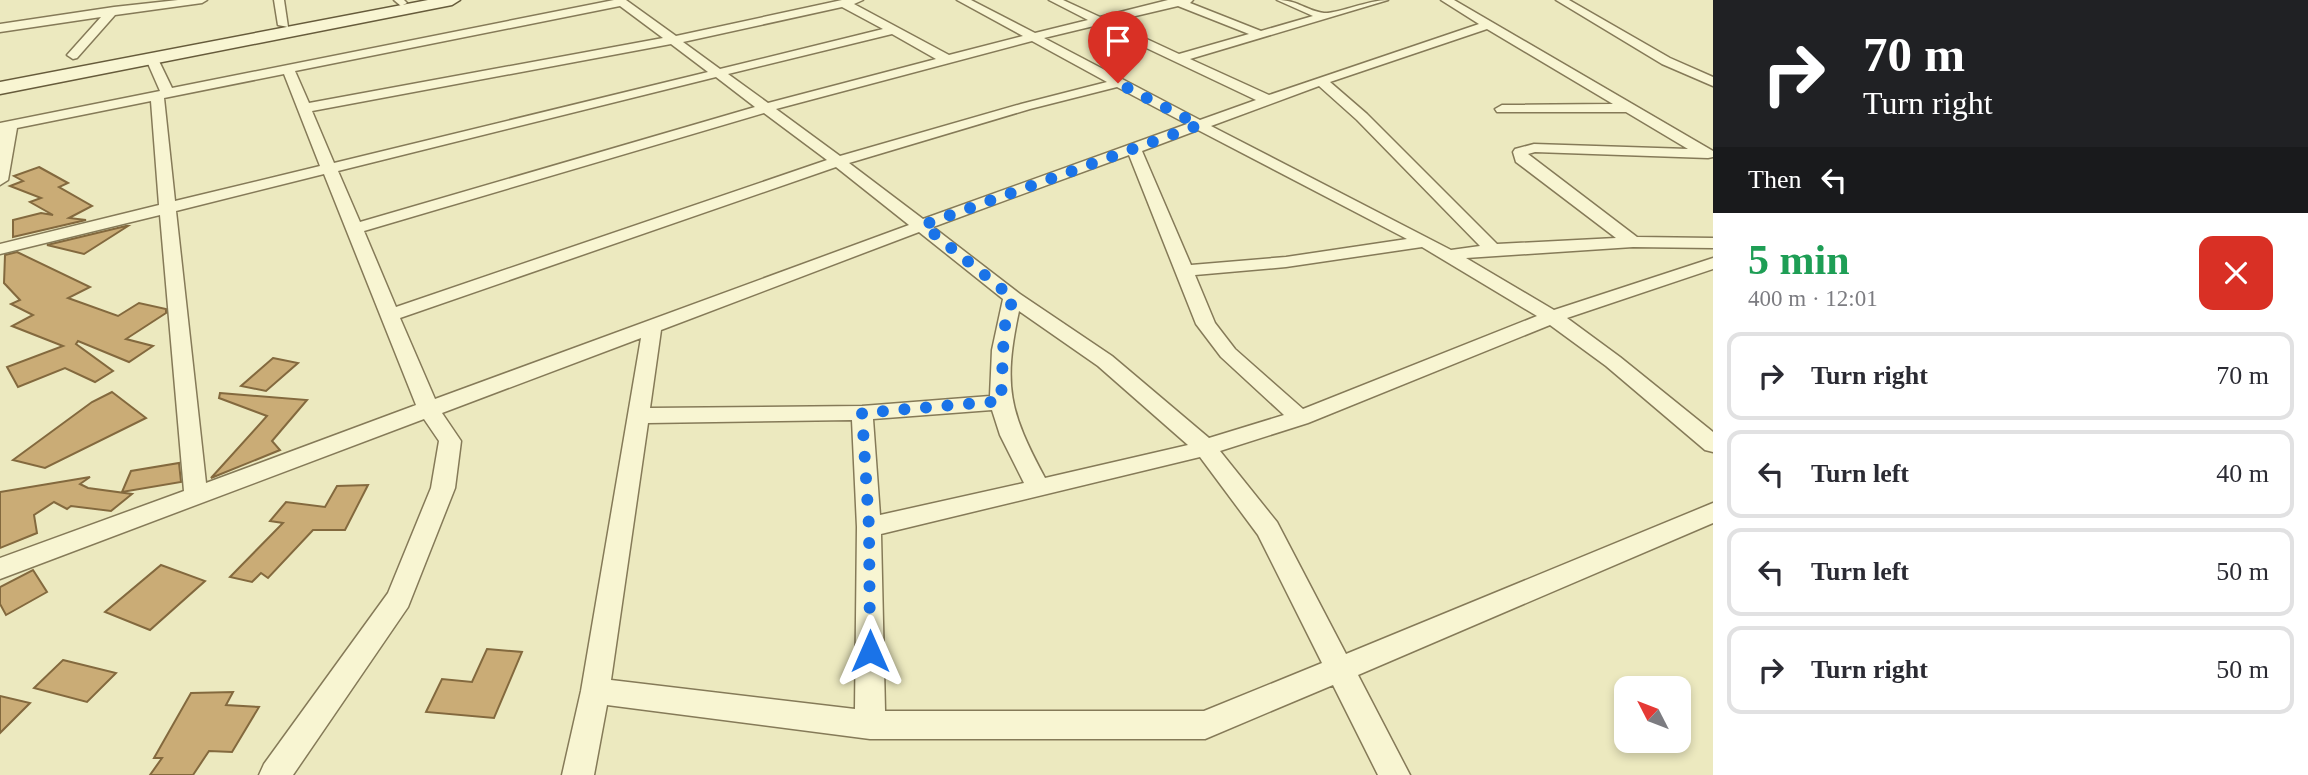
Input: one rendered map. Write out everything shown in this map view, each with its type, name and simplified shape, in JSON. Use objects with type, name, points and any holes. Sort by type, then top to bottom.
[{"type":"main road","points":[[0,88],[452,0]]},
{"type":"main road","points":[[0,79],[405,1]]},
{"type":"street","points":[[73,55],[123,0]]},
{"type":"street","points":[[0,28],[202,0]]},
{"type":"street","points":[[279,0],[284,25]]},
{"type":"street","points":[[791,0],[802,13]]},
{"type":"street","points":[[304,108],[674,40],[858,0]]},
{"type":"street","points":[[962,0],[1037,36],[1118,83],[1450,255],[1552,317],[1644,386],[1713,443]]},
{"type":"street","points":[[1054,0],[1268,100]]},
{"type":"street","points":[[1282,0],[1325,17]]},
{"type":"street","points":[[1178,58],[1383,0]]},
{"type":"street","points":[[1446,0],[1710,155]]},
{"type":"street","points":[[1560,0],[1666,61],[1713,82]]},
{"type":"street","points":[[0,180],[5,126],[620,1],[923,225],[1013,298],[1105,361],[1204,446],[1268,528],[1394,775]]},
{"type":"street","points":[[354,229],[766,108],[1180,1],[1259,34]]},
{"type":"street","points":[[843,4],[948,60]]},
{"type":"street","points":[[0,569],[923,225],[1321,81],[1489,25]]},
{"type":"street","points":[[0,249],[894,30]]},
{"type":"street","points":[[152,60],[162,94],[168,207],[196,496]]},
{"type":"street","points":[[275,775],[399,599],[443,488],[450,441],[429,411],[288,69]]},
{"type":"street","points":[[1321,81],[1362,117],[1493,249]]},
{"type":"street","points":[[390,315],[635,229],[839,162],[1027,105],[1118,83]]},
{"type":"street","points":[[1502,109],[1626,108]]},
{"type":"street","points":[[1633,242],[1521,159],[1520,152],[1534,148],[1710,155]]},
{"type":"street","points":[[1134,149],[1206,324],[1228,353],[1300,418]]},
{"type":"street","points":[[1182,271],[1286,262],[1424,242]]},
{"type":"street","points":[[1450,255],[1493,249],[1633,242],[1713,243]]},
{"type":"street","points":[[869,527],[1178,456],[1300,418],[1552,317],[1713,263]]},
{"type":"street","points":[[1013,298],[1004,329],[1001,401],[1013,438],[1038,488]]},
{"type":"street","points":[[578,775],[595,691],[652,328]]},
{"type":"street","points":[[638,416],[862,413],[1001,401]]},
{"type":"street","points":[[862,413],[869,527],[870,725]]},
{"type":"street","points":[[595,691],[870,725],[1205,725],[1713,512]]},
{"type":"building","points":[[39,167],[68,183],[59,187],[92,206],[69,218],[86,220],[13,237],[13,220],[41,213],[53,215],[30,202],[41,198],[10,186],[23,181],[14,176]]},
{"type":"building","points":[[126,226],[84,254],[47,245]]},
{"type":"building","points":[[17,252],[90,287],[68,298],[118,316],[139,303],[166,309],[166,313],[126,339],[153,346],[129,362],[78,341],[76,344],[113,371],[95,382],[65,368],[18,387],[7,367],[63,346],[12,326],[33,315],[11,304],[20,300],[4,283],[5,255]]},
{"type":"building","points":[[273,358],[298,363],[266,391],[241,386]]},
{"type":"building","points":[[112,392],[146,418],[45,468],[13,460],[92,402]]},
{"type":"building","points":[[220,393],[307,400],[272,441],[280,450],[211,478],[267,416],[219,398]]},
{"type":"building","points":[[179,463],[181,482],[122,492],[131,471]]},
{"type":"building","points":[[90,477],[80,484],[88,488],[132,494],[111,511],[71,506],[67,509],[54,502],[34,515],[37,533],[0,548],[0,492]]},
{"type":"building","points":[[368,485],[345,530],[313,530],[268,578],[261,573],[252,582],[230,577],[283,523],[270,521],[286,502],[325,507],[337,486]]},
{"type":"building","points":[[161,565],[205,581],[150,630],[105,612]]},
{"type":"building","points":[[33,570],[47,592],[6,615],[0,604],[0,587]]},
{"type":"building","points":[[487,649],[522,652],[494,718],[426,712],[442,679],[472,682]]},
{"type":"building","points":[[63,660],[116,673],[87,702],[34,688]]},
{"type":"building","points":[[233,692],[226,705],[259,707],[232,752],[209,751],[193,775],[150,775],[162,758],[154,758],[191,693]]},
{"type":"building","points":[[0,696],[30,703],[0,733]]},
{"type":"route","points":[[870,651],[869,527],[862,413],[1001,401],[1004,329],[1013,298],[923,225],[1199,125],[1118,83]]}]
